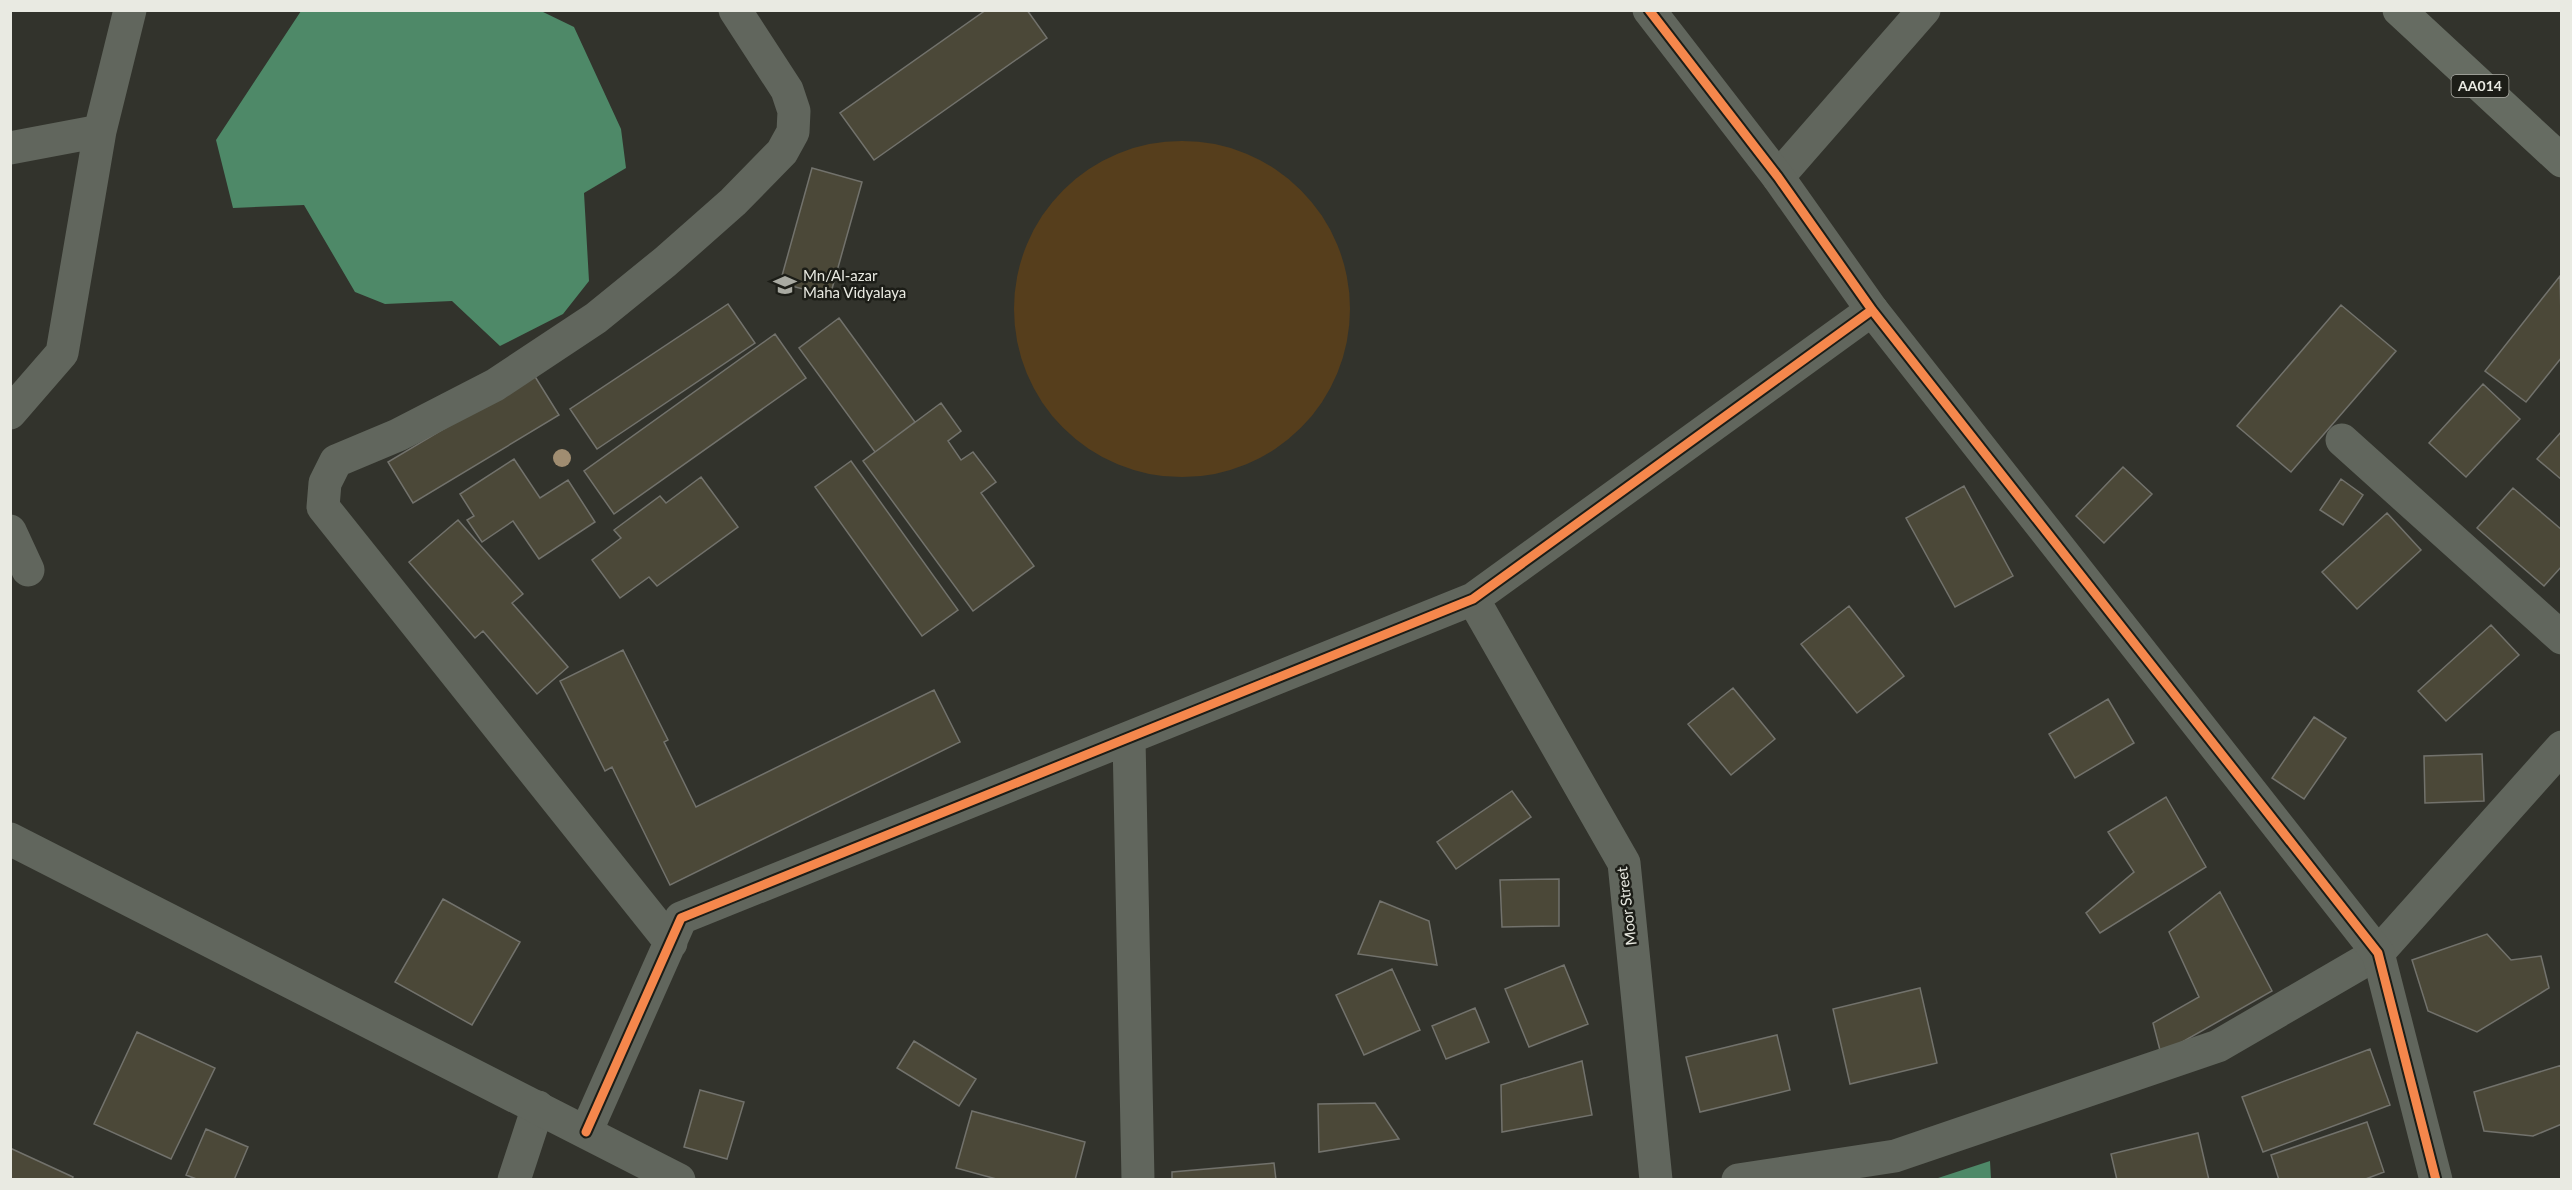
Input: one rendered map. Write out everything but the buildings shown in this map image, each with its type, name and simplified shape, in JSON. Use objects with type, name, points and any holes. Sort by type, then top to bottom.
[{"type":"highway","name":"AA014","points":[[2398,10],[2562,161]]},
{"type":"street","points":[[10,413],[62,353],[100,131],[130,10]]},
{"type":"street","points":[[671,944],[323,507],[324,483],[336,461],[398,435],[495,385],[596,318],[666,262],[733,202],[782,152],[793,132],[794,111],[786,90],[735,10]]},
{"type":"street","points":[[1649,10],[1778,177],[1872,310],[2378,953],[2432,1166],[2450,1179]]},
{"type":"street","points":[[1778,177],[1924,10]]},
{"type":"street","points":[[10,148],[100,131]]},
{"type":"street","points":[[586,1132],[681,918],[1473,599],[1872,310]]},
{"type":"street","points":[[2342,440],[2562,638]]},
{"type":"street","points":[[10,531],[28,570]]},
{"type":"street","name":"Moor Street","points":[[1473,599],[1624,863],[1656,1179]]},
{"type":"street","points":[[1129,738],[1138,1179]]},
{"type":"street","points":[[1738,1179],[1895,1156],[2218,1046],[2378,953],[2562,747]]},
{"type":"street","points":[[10,839],[679,1179]]},
{"type":"street","points":[[514,1179],[538,1107]]},
{"type":"shaded area","points":[[301,11],[541,11],[574,27],[621,129],[626,168],[584,193],[589,281],[563,314],[500,346],[452,301],[385,304],[355,292],[304,205],[233,208],[216,140]]},
{"type":"shaded area","points":[[1165,141],[1199,141],[1231,148],[1261,160],[1289,179],[1312,202],[1322,215],[1338,245],[1350,292],[1347,342],[1331,388],[1312,416],[1289,439],[1261,458],[1231,470],[1199,477],[1165,477],[1133,470],[1103,458],[1075,439],[1052,416],[1033,388],[1021,358],[1014,326],[1014,292],[1021,260],[1033,230],[1052,202],[1075,179],[1103,160],[1133,148]]},
{"type":"shaded area","points":[[1990,1161],[1991,1179],[1935,1179]]},
{"type":"cycle path","points":[[1649,10],[1778,177],[1872,310],[2378,953],[2436,1180]]},
{"type":"cycle path","points":[[586,1132],[681,918],[1473,599],[1872,310]]},
{"type":"place","name":"Mn/Al-azar Maha Vidyalaya","points":[[785,285]]}]
